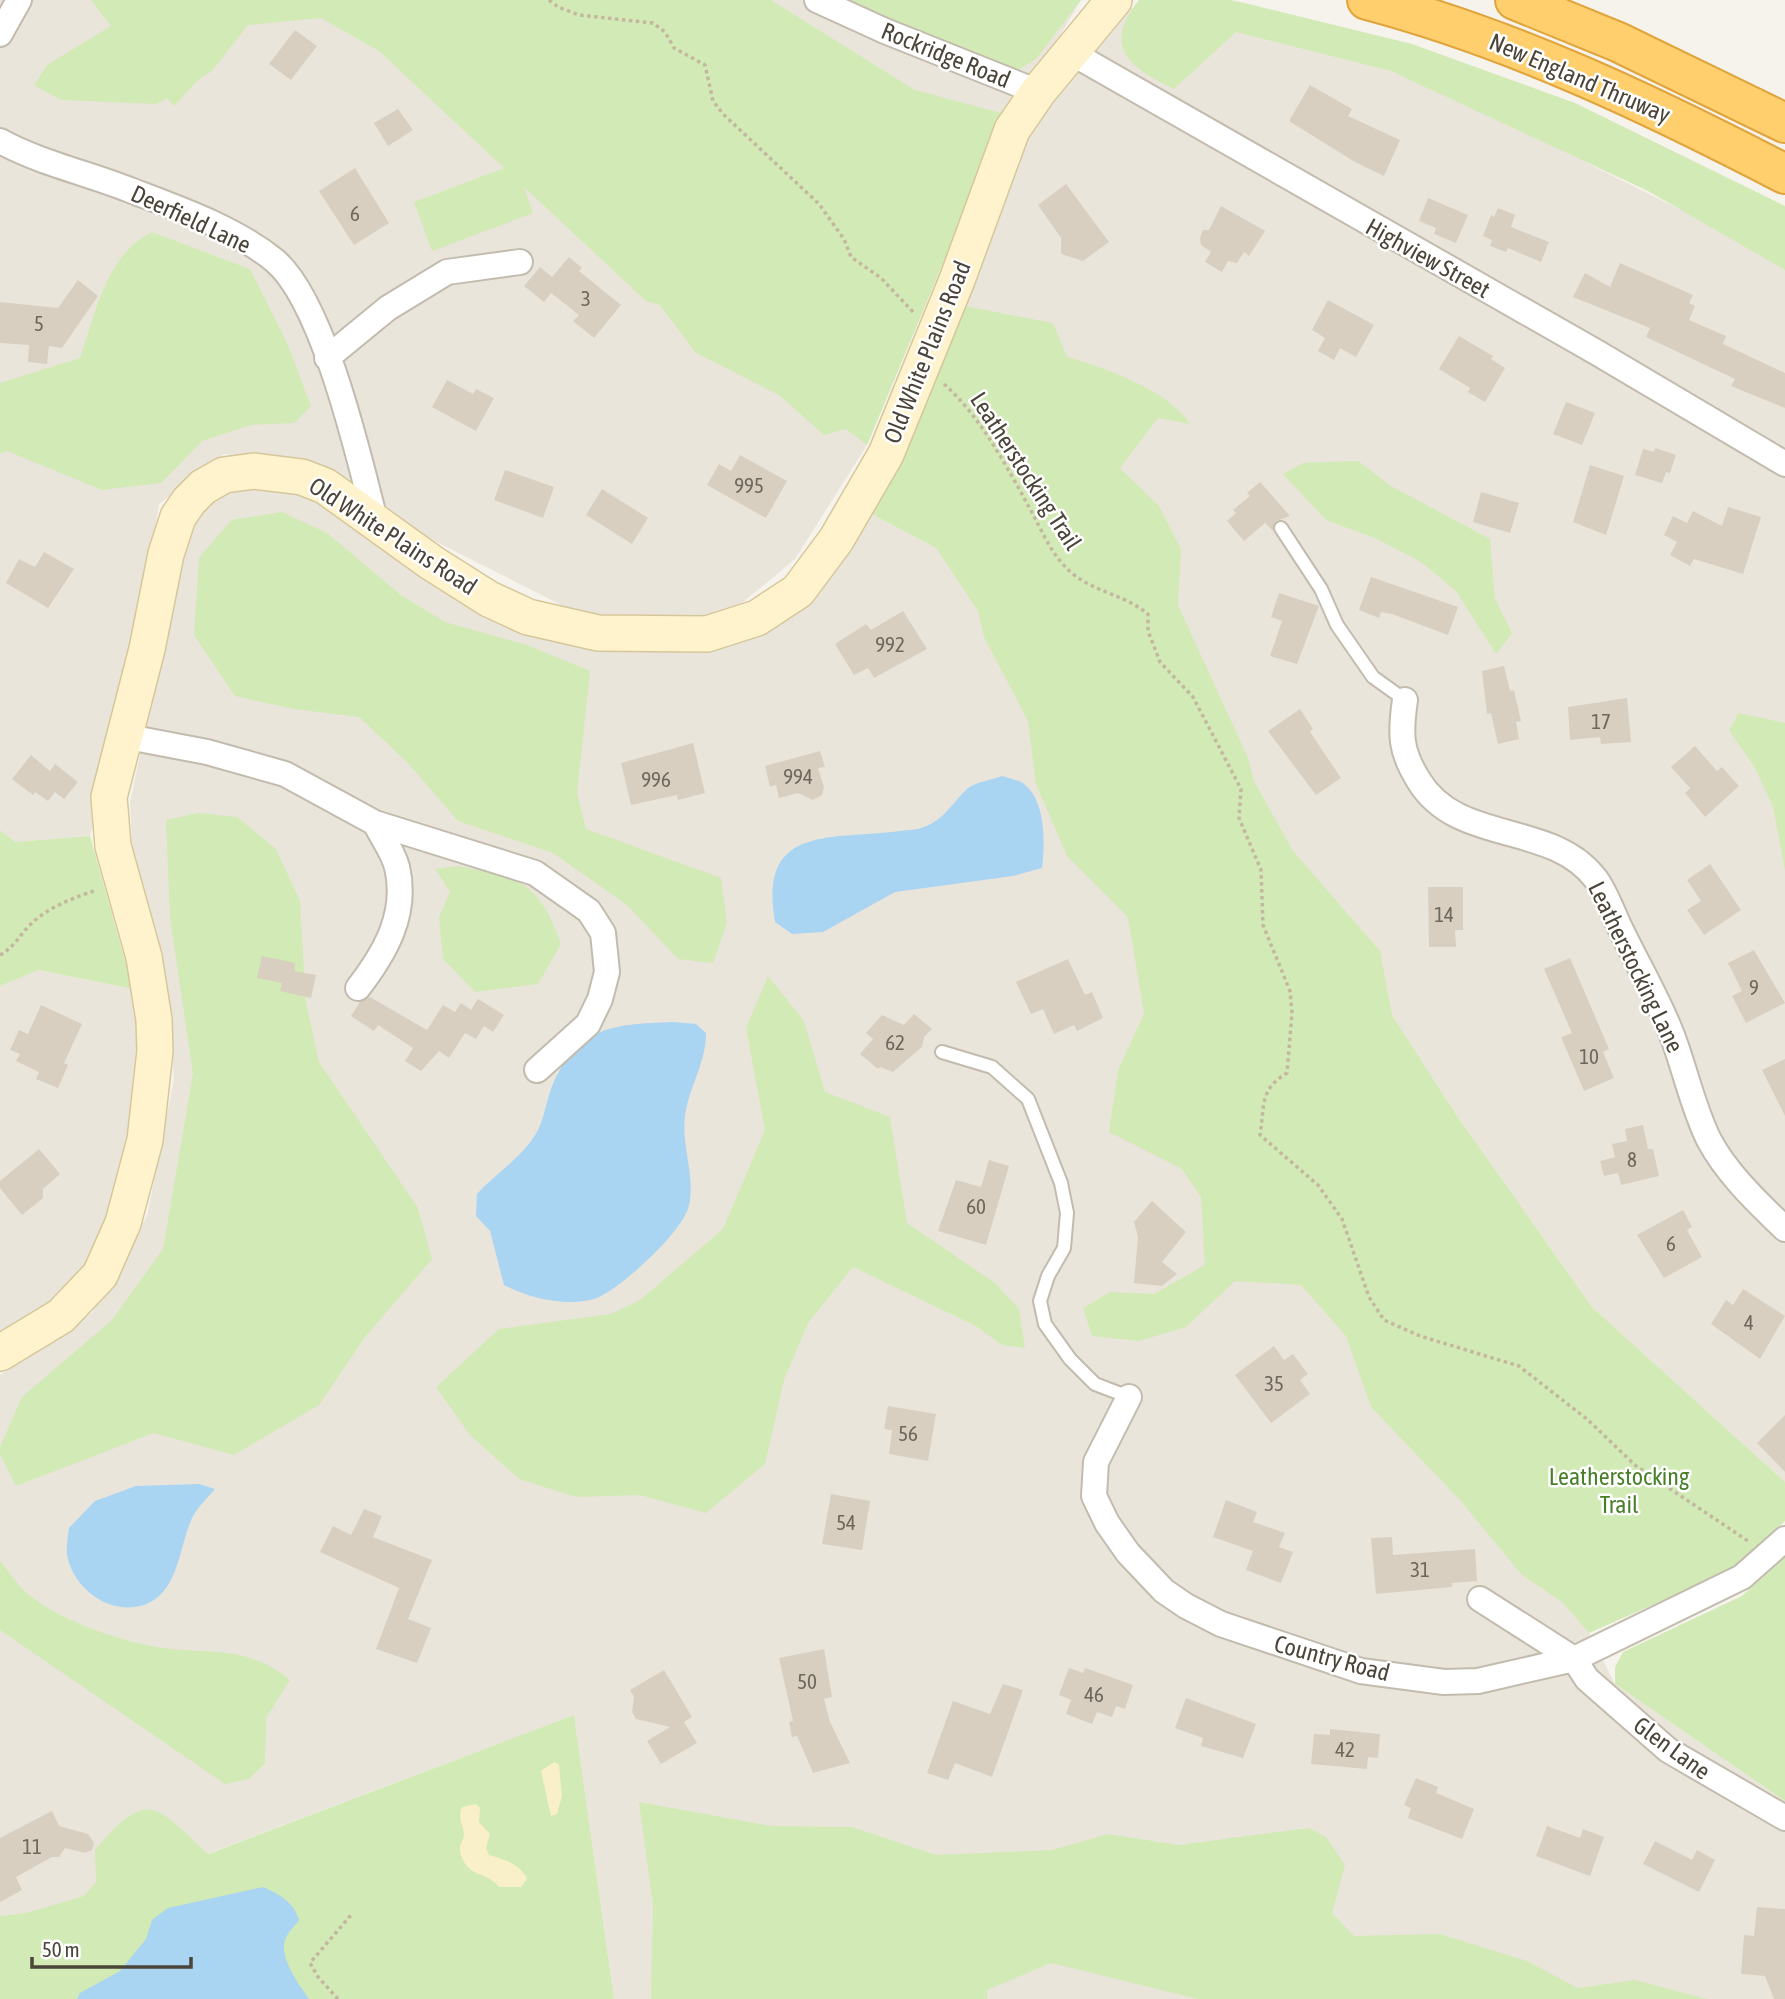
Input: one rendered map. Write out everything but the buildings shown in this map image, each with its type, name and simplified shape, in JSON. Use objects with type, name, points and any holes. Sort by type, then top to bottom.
[{"type":"highway","name":"New England Thruway","points":[[1367,0],[1461,29],[1560,66],[1632,97],[1785,174]]},
{"type":"highway","name":"New England Thruway","points":[[1515,0],[1630,47],[1785,123]]},
{"type":"street","points":[[0,34],[19,0]]},
{"type":"street","name":"Rockridge Road","points":[[817,0],[885,31],[1038,92]]},
{"type":"street","name":"Old White Plains Road","points":[[0,1353],[61,1317],[100,1275],[123,1223],[139,1165],[153,1077],[155,1020],[144,957],[109,823],[109,797],[147,649],[166,554],[178,517],[203,487],[224,475],[254,471],[302,477],[325,486],[441,569],[489,599],[528,617],[598,634],[645,636],[707,634],[757,618],[798,591],[836,540],[886,454],[957,281],[1012,130],[1038,92],[1114,0]]},
{"type":"street","name":"Highview Street","points":[[1070,52],[1596,352],[1785,464]]},
{"type":"street","name":"Deerfield Lane","points":[[0,141],[187,213],[234,235],[273,259],[287,272],[308,305],[327,358],[357,449],[375,520]]},
{"type":"street","points":[[327,358],[388,308],[447,272],[520,262]]},
{"type":"street","name":"Leatherstocking Lane","points":[[1405,700],[1400,736],[1410,768],[1426,792],[1447,812],[1480,826],[1530,839],[1574,857],[1596,879],[1671,1033],[1710,1141],[1750,1195],[1785,1229]]},
{"type":"street","points":[[123,736],[207,752],[285,774],[375,823],[535,873],[589,911],[603,933],[607,972],[600,999],[587,1024],[537,1070]]},
{"type":"street","points":[[358,988],[377,964],[395,926],[400,901],[397,866],[375,823]]},
{"type":"street","name":"Country Road","points":[[1129,1397],[1097,1462],[1094,1496],[1107,1523],[1128,1553],[1164,1591],[1185,1606],[1237,1631],[1361,1671],[1444,1682],[1478,1681],[1574,1659],[1742,1577],[1785,1539]]},
{"type":"street","name":"Glen Lane","points":[[1480,1599],[1574,1659],[1587,1679],[1668,1750],[1785,1818]]},
{"type":"lane","points":[[1281,528],[1321,589],[1337,625],[1373,677],[1405,700]]},
{"type":"lane","points":[[942,1052],[992,1067],[1028,1099],[1061,1183],[1067,1213],[1064,1248],[1048,1276],[1040,1301],[1045,1324],[1070,1359],[1095,1384],[1129,1397]]},
{"type":"path","points":[[550,0],[558,7],[579,15],[653,23],[665,32],[674,48],[705,65],[713,101],[723,114],[819,204],[844,239],[851,257],[874,271],[922,320]]},
{"type":"path","name":"Leatherstocking Trail","points":[[934,375],[965,403],[1030,508],[1043,538],[1072,574],[1098,589],[1131,600],[1148,614],[1148,631],[1160,662],[1193,698],[1241,789],[1240,818],[1261,870],[1263,925],[1290,990],[1291,1002],[1287,1073],[1272,1082],[1265,1093],[1260,1135],[1318,1185],[1342,1219],[1369,1297],[1384,1320],[1420,1336],[1519,1366],[1588,1420],[1636,1466],[1753,1544]]},
{"type":"path","points":[[0,955],[12,949],[32,923],[75,897],[123,883]]},
{"type":"path","points":[[338,1999],[318,1978],[310,1963],[351,1915]]},
{"type":"shaded area","points":[[0,0],[1081,0],[985,162],[867,445],[795,559],[736,608],[672,623],[575,612],[411,529],[315,463],[224,454],[159,504],[140,628],[90,836],[15,842],[0,830]]},
{"type":"shaded area","points":[[1124,6],[1389,64],[1785,262],[1785,1482],[1592,1307],[1457,1116],[1333,924],[1205,693],[959,305],[1024,125]]},
{"type":"shaded area","points":[[259,487],[295,488],[342,512],[473,600],[688,649],[744,642],[787,609],[864,510],[936,548],[1005,650],[1589,1633],[1615,1684],[1785,1801],[1785,1999],[614,1999],[574,1715],[0,1932],[0,1375],[92,1313],[147,1216],[174,1079],[163,955],[132,846],[130,802],[190,522],[222,494]]},
{"type":"shaded area","points":[[39,970],[133,989],[142,1049],[124,1179],[94,1259],[56,1308],[0,1339],[0,986]]},
{"type":"green space","points":[[91,0],[771,0],[915,90],[1012,116],[985,162],[867,445],[846,429],[824,435],[779,395],[696,353],[660,305],[646,301],[524,187],[533,213],[432,251],[414,202],[504,168],[379,51],[321,18],[248,25],[212,71],[198,80],[174,106],[167,98],[156,104],[61,100],[34,85],[47,65],[111,26]]},
{"type":"green space","points":[[839,0],[1081,0],[1036,59],[1018,70],[998,69]]},
{"type":"green space","points":[[1139,0],[1231,0],[1253,5],[1412,44],[1575,103],[1785,206],[1785,270],[1648,191],[1391,71],[1236,32],[1174,89],[1145,73],[1126,55],[1122,44],[1122,31]]},
{"type":"green space","points":[[152,232],[250,269],[288,345],[311,406],[294,423],[251,425],[202,441],[161,483],[102,490],[7,451],[0,454],[0,383],[80,358],[97,305],[113,271],[123,255],[136,242]]},
{"type":"green space","name":"Leatherstocking Trail","points":[[959,305],[1053,323],[1067,357],[1117,374],[1152,391],[1168,401],[1190,424],[1158,418],[1120,468],[1159,506],[1181,549],[1178,605],[1248,758],[1254,781],[1293,851],[1380,951],[1392,1015],[1457,1116],[1592,1307],[1785,1482],[1785,1521],[1729,1571],[1589,1633],[1562,1602],[1522,1575],[1459,1499],[1371,1407],[1346,1336],[1301,1285],[1235,1281],[1186,1327],[1139,1341],[1092,1336],[1083,1308],[1110,1292],[1154,1294],[1205,1265],[1201,1197],[1182,1169],[1109,1132],[1118,1070],[1144,1014],[1128,917],[1067,856],[1036,784],[1028,721],[984,637],[978,611],[936,548],[864,510]]},
{"type":"green space","points":[[1358,461],[1391,486],[1490,539],[1495,599],[1512,633],[1496,654],[1456,591],[1421,562],[1377,539],[1326,520],[1283,474],[1303,463]]},
{"type":"green space","points":[[282,512],[327,533],[401,595],[445,622],[527,645],[590,671],[577,793],[586,829],[721,878],[727,923],[713,963],[678,959],[627,905],[553,853],[458,821],[408,763],[359,717],[294,709],[235,696],[194,635],[199,558],[231,520]]},
{"type":"green space","points":[[1739,713],[1785,723],[1785,870],[1773,807],[1754,766],[1729,730]]},
{"type":"green space","points":[[198,813],[237,817],[276,849],[300,901],[306,1003],[319,1062],[418,1208],[432,1259],[365,1337],[319,1405],[234,1455],[154,1433],[16,1486],[0,1454],[0,1447],[22,1397],[112,1320],[163,1249],[193,1074],[170,918],[166,820]]},
{"type":"green space","points":[[0,830],[15,842],[90,836],[133,989],[39,970],[0,986]]},
{"type":"green space","points":[[457,866],[511,879],[535,895],[544,907],[561,944],[538,984],[475,992],[443,959],[439,917],[450,892],[435,869]]},
{"type":"green space","points":[[768,976],[804,1021],[825,1092],[890,1117],[907,1223],[995,1283],[1019,1309],[1025,1348],[1002,1345],[976,1326],[853,1267],[808,1323],[784,1380],[765,1464],[706,1513],[640,1495],[576,1497],[519,1479],[470,1435],[436,1387],[499,1329],[611,1314],[640,1300],[723,1229],[765,1130],[746,1028]]},
{"type":"green space","points":[[1785,1557],[1785,1801],[1615,1684],[1615,1667],[1623,1652],[1742,1596]]},
{"type":"green space","points":[[0,1561],[28,1594],[89,1628],[157,1647],[242,1656],[274,1669],[290,1680],[266,1718],[265,1763],[249,1779],[225,1784],[0,1630]]},
{"type":"green space","points":[[574,1715],[614,1999],[0,1999],[0,1916],[26,1913],[84,1896],[96,1882],[95,1850],[128,1817],[141,1811],[152,1810],[163,1815],[208,1854]]},
{"type":"green space","points":[[639,1802],[771,1826],[852,1827],[936,1855],[1052,1850],[1108,1834],[1178,1845],[1309,1828],[1326,1837],[1345,1865],[1332,1913],[1354,1936],[1440,1934],[1527,1961],[1578,1988],[1635,1980],[1707,1999],[1198,1999],[1051,1963],[987,1990],[987,1999],[651,1999],[653,1905]]},
{"type":"sand","points":[[554,1762],[559,1765],[562,1796],[557,1814],[551,1816],[541,1771]]},
{"type":"sand","points":[[476,1804],[480,1808],[479,1822],[490,1834],[486,1848],[489,1855],[520,1869],[527,1879],[521,1887],[499,1887],[472,1870],[463,1860],[460,1851],[464,1834],[461,1811],[462,1807]]},
{"type":"water","points":[[1002,776],[1024,784],[1037,801],[1044,847],[1042,868],[1013,876],[895,892],[823,932],[792,934],[775,922],[773,891],[777,869],[787,854],[802,844],[821,839],[924,827],[943,815],[970,787]]},
{"type":"water","points":[[673,1022],[696,1024],[706,1033],[704,1053],[688,1100],[684,1122],[691,1193],[685,1216],[650,1258],[621,1283],[597,1298],[562,1302],[525,1294],[504,1285],[490,1231],[476,1216],[477,1194],[519,1155],[533,1138],[541,1124],[550,1092],[560,1070],[583,1042],[597,1033],[613,1028]]},
{"type":"water","points":[[199,1484],[215,1489],[192,1518],[171,1580],[156,1599],[144,1605],[118,1606],[106,1603],[85,1588],[71,1567],[67,1555],[67,1541],[69,1528],[95,1501],[136,1486]]},
{"type":"water","points":[[263,1887],[285,1899],[297,1914],[299,1920],[287,1936],[284,1953],[290,1970],[309,1999],[77,1999],[80,1993],[120,1971],[146,1939],[152,1920],[168,1908]]}]
